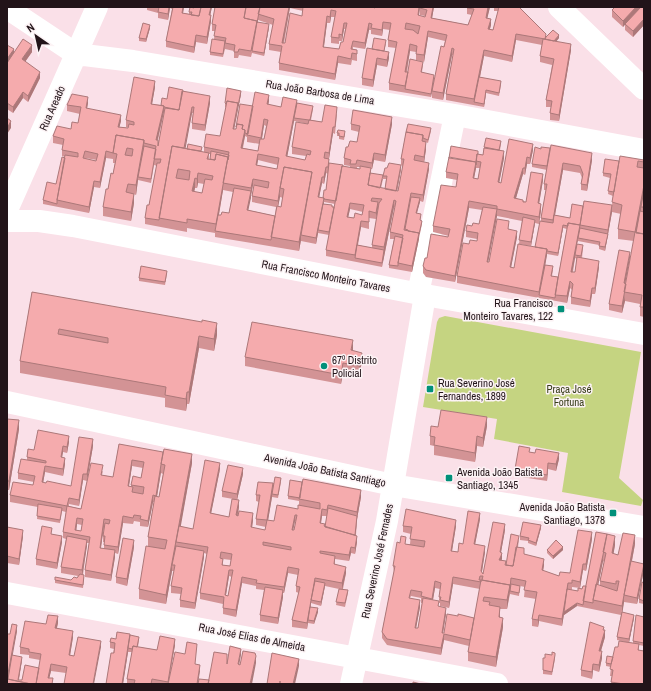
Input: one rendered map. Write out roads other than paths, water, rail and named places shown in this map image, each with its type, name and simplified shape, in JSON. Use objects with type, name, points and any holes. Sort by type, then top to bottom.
[{"type":"street","name":"Rua Areado","points":[[7,210],[97,7]]},
{"type":"street","points":[[559,7],[644,89]]},
{"type":"street","name":"Rua João Barbosa de Lima","points":[[7,8],[76,54],[133,61],[455,115],[644,150]]},
{"type":"street","name":"Rua Severino José Fernades","points":[[351,684],[393,485],[421,295],[455,115]]},
{"type":"street","name":"Rua Francisco Monteiro Tavares","points":[[7,221],[39,221],[73,226],[421,295],[644,334]]},
{"type":"street","name":"Avenida João Batista Santiago","points":[[7,402],[393,485],[644,527]]},
{"type":"street","name":"Rua José Elias de Almeida","points":[[7,593],[496,684]]},
{"type":"place","name":"Rua Francisco Monteiro Tavares, 122","points":[[561,309]]},
{"type":"place","name":"67º Distrito Policial","points":[[324,366]]},
{"type":"place","name":"Rua Severino José Fernandes, 1899","points":[[430,389]]},
{"type":"place","name":"Avenida João Batista Santiago, 1345","points":[[449,478]]},
{"type":"place","name":"Avenida João Batista Santiago, 1378","points":[[613,513]]},
{"type":"park label","name":"Praça José Fortuna","points":[[569,395]]}]
